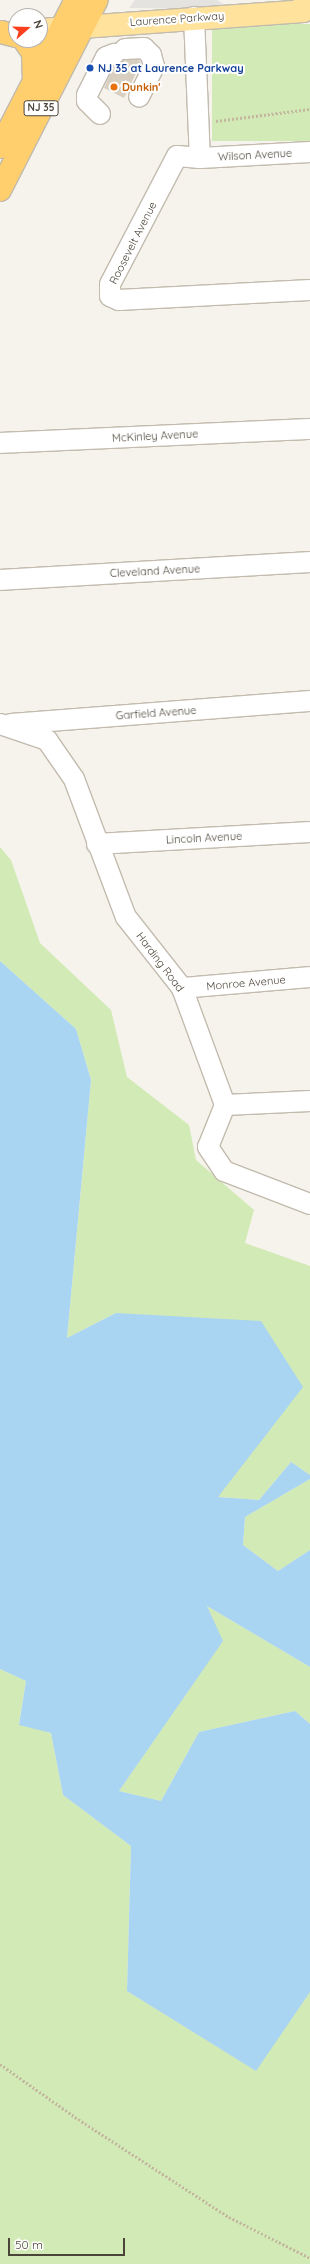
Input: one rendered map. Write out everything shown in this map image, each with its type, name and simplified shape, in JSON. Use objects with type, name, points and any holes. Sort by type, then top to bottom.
[{"type":"highway","name":"NJ 35","points":[[0,190],[73,28],[76,0]]},
{"type":"highway","name":"NJ 35","points":[[0,147],[34,80],[73,28],[97,0]]},
{"type":"highway","points":[[30,48],[33,53],[34,80]]},
{"type":"main road","points":[[266,13],[286,0]]},
{"type":"main road","name":"Laurence Parkway","points":[[48,30],[302,11],[305,0]]},
{"type":"street","points":[[194,18],[200,123],[200,158]]},
{"type":"street","points":[[100,114],[87,101],[88,95],[106,57],[120,52],[144,48],[152,55],[154,66],[139,97]]},
{"type":"street","name":"Wilson Avenue","points":[[200,158],[310,152]]},
{"type":"street","name":"Roosevelt Avenue","points":[[200,158],[178,156],[110,284],[110,296],[118,300],[310,290]]},
{"type":"street","name":"McKinley Avenue","points":[[0,443],[310,429]]},
{"type":"street","name":"Cleveland Avenue","points":[[0,580],[310,562]]},
{"type":"street","name":"Garfield Avenue","points":[[1,724],[310,701]]},
{"type":"street","name":"Harding Road","points":[[1,724],[47,740],[74,779],[97,844],[126,917],[182,988],[210,1070],[225,1105]]},
{"type":"street","name":"Lincoln Avenue","points":[[97,844],[310,832]]},
{"type":"street","name":"Monroe Avenue","points":[[182,988],[310,977]]},
{"type":"street","points":[[310,1100],[225,1105],[208,1147],[224,1171],[310,1204]]},
{"type":"path","points":[[200,123],[310,109]]},
{"type":"path","points":[[0,2064],[75,2116],[229,2217],[310,2258]]},
{"type":"green space","points":[[212,24],[310,24],[310,141],[212,141]]},
{"type":"green space","points":[[0,847],[11,860],[40,943],[111,1010],[127,1077],[189,1125],[196,1160],[254,1210],[245,1243],[310,1266],[310,1475],[291,1462],[259,1500],[217,1497],[302,1387],[116,1313],[67,1338],[91,1080],[76,1029],[0,961]]},
{"type":"green space","points":[[310,1479],[310,1550],[278,1571],[243,1545],[245,1517]]},
{"type":"green space","points":[[207,1606],[310,1667],[310,1724],[295,1711],[199,1732],[161,1801],[119,1791],[222,1641]]},
{"type":"green space","points":[[0,1669],[26,1681],[19,1724],[51,1733],[63,1795],[131,1846],[127,1991],[255,2070],[310,1992],[310,2264],[0,2264]]},
{"type":"shaded area","points":[[135,0],[217,0],[225,5],[225,9],[129,8]]},
{"type":"water","points":[[0,961],[76,1029],[91,1080],[67,1338],[116,1313],[261,1321],[303,1387],[218,1497],[259,1500],[291,1462],[310,1475],[310,1479],[245,1517],[243,1545],[278,1571],[310,1550],[310,1667],[207,1606],[223,1641],[119,1791],[161,1801],[199,1732],[295,1711],[310,1724],[310,1992],[256,2071],[127,1991],[131,1846],[63,1795],[51,1733],[19,1725],[26,1681],[0,1669]]},
{"type":"building","points":[[123,60],[139,60],[141,63],[124,98],[104,88],[114,66]]},
{"type":"place","name":"NJ 35 at Laurence Parkway","points":[[90,68]]},
{"type":"place","name":"Dunkin'","points":[[114,87]]}]
